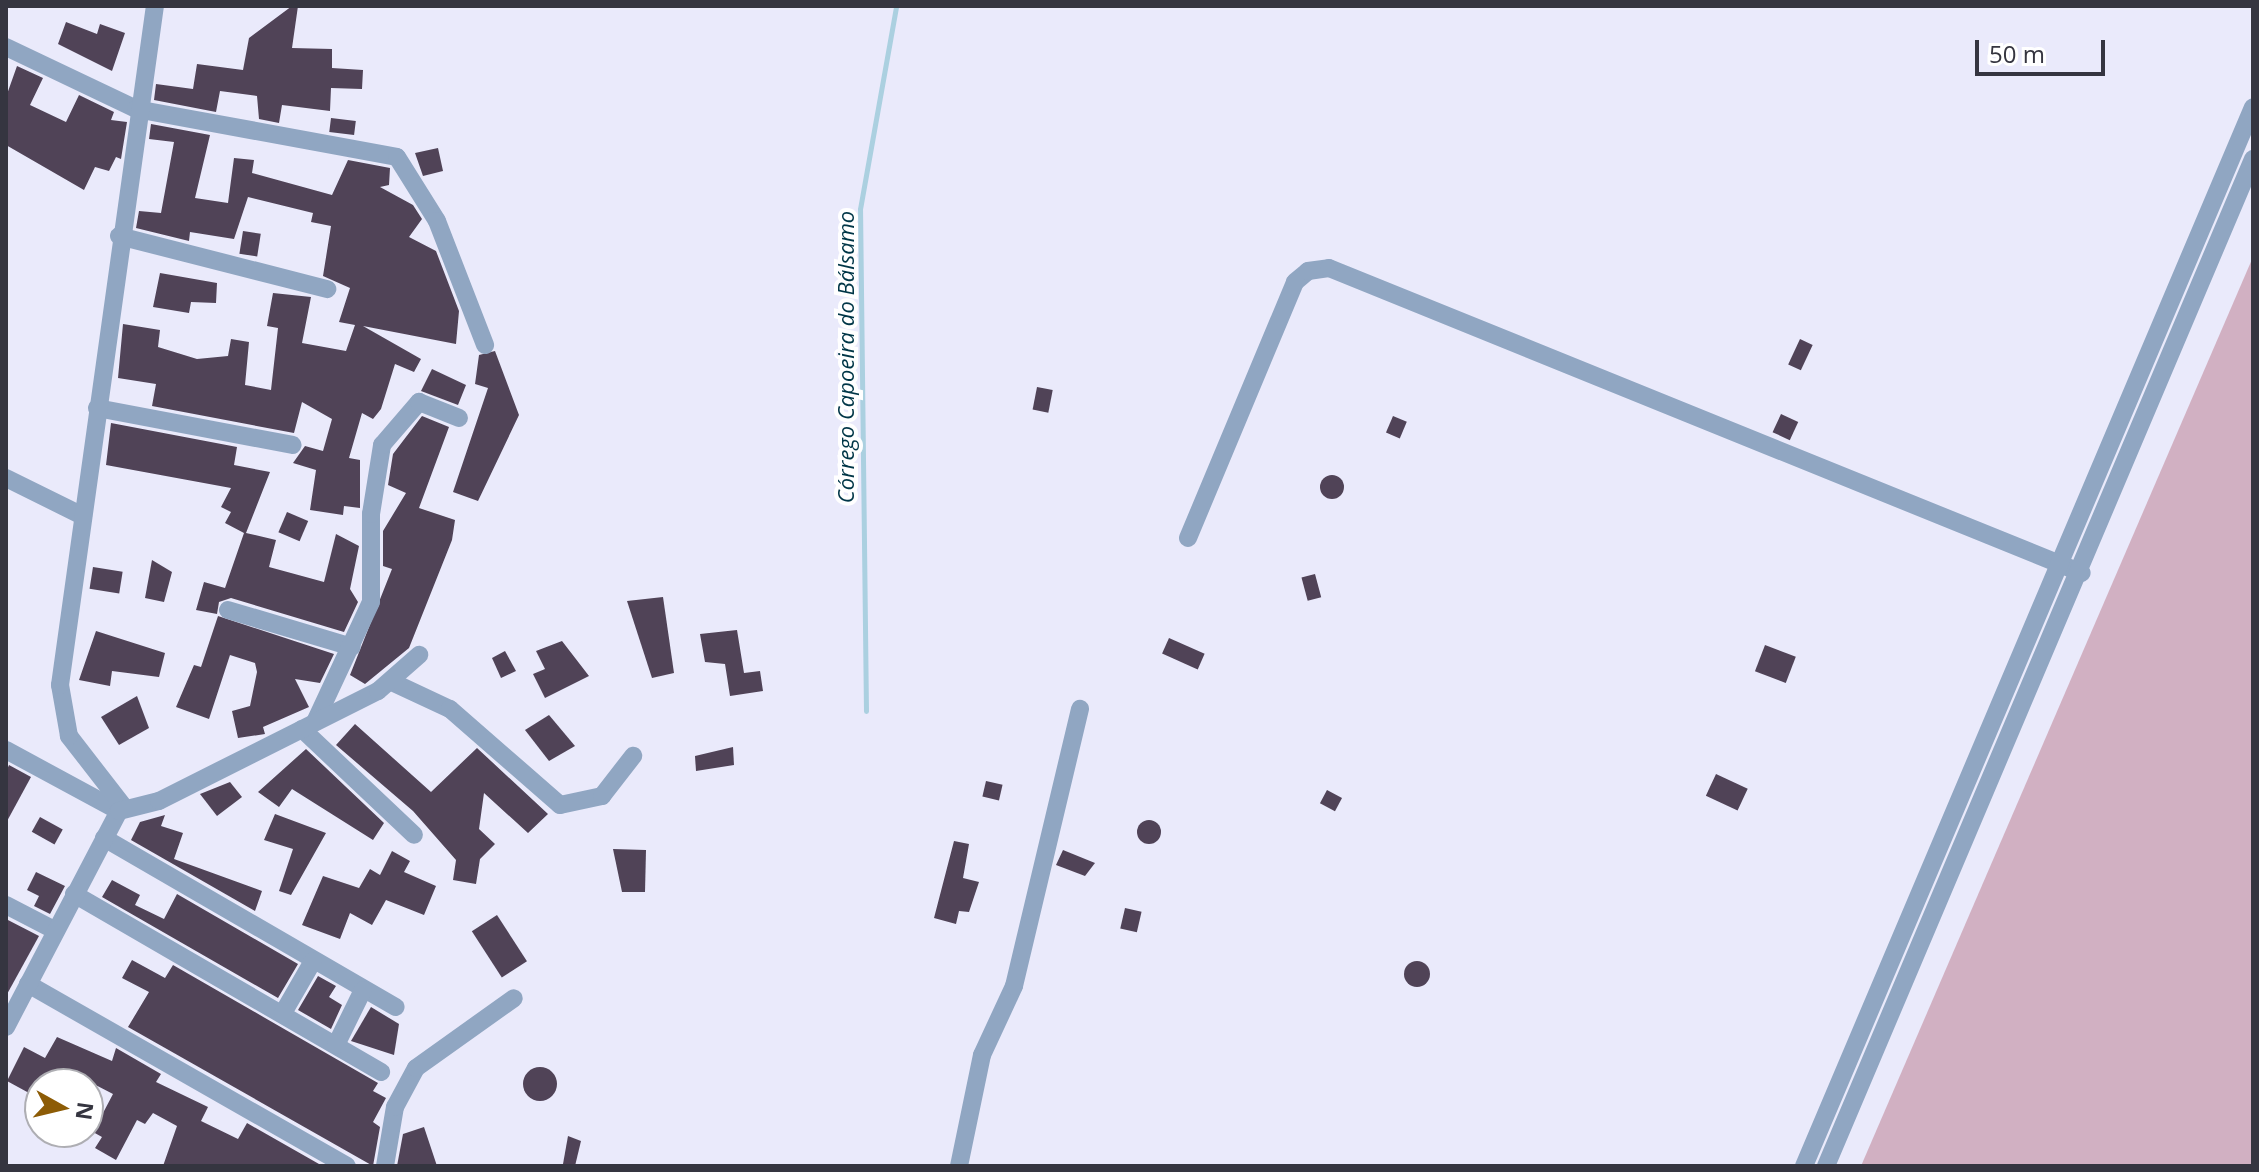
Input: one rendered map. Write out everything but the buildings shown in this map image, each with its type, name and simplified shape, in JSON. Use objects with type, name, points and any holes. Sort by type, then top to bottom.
[{"type":"street","points":[[121,809],[69,736],[60,711],[136,109],[155,6]]},
{"type":"street","points":[[6,47],[136,109],[397,157],[437,221],[485,345]]},
{"type":"street","points":[[1804,1166],[2253,107]]},
{"type":"street","points":[[1826,1166],[2082,573],[2253,159]]},
{"type":"street","points":[[119,236],[327,289]]},
{"type":"street","points":[[1188,538],[1295,282],[1308,271],[1329,268],[2082,573]]},
{"type":"street","points":[[309,725],[352,647],[371,602],[371,514],[382,445],[419,402],[459,418]]},
{"type":"street","points":[[97,408],[293,445]]},
{"type":"street","points":[[6,478],[83,516]]},
{"type":"street","points":[[228,610],[352,647]]},
{"type":"street","points":[[6,750],[121,809],[159,801],[392,682],[419,655]]},
{"type":"street","points":[[392,682],[450,709],[560,805],[602,796],[633,756]]},
{"type":"street","points":[[959,1166],[982,1055],[1014,986],[1080,709]]},
{"type":"street","points":[[309,725],[414,835]]},
{"type":"street","points":[[6,1027],[121,809]]},
{"type":"street","points":[[104,838],[396,1007]]},
{"type":"street","points":[[74,894],[381,1072]]},
{"type":"street","points":[[6,905],[56,931]]},
{"type":"street","points":[[283,1013],[313,961]]},
{"type":"street","points":[[28,984],[347,1166]]},
{"type":"street","points":[[336,1045],[363,990]]},
{"type":"street","points":[[385,1166],[395,1107],[416,1068],[514,998]]},
{"type":"shaded area","points":[[2253,257],[2253,1166],[1861,1166]]},
{"type":"waterway","name":"Córrego Capoeira do Bálsamo","points":[[866,711],[860,209],[896,6]]}]
